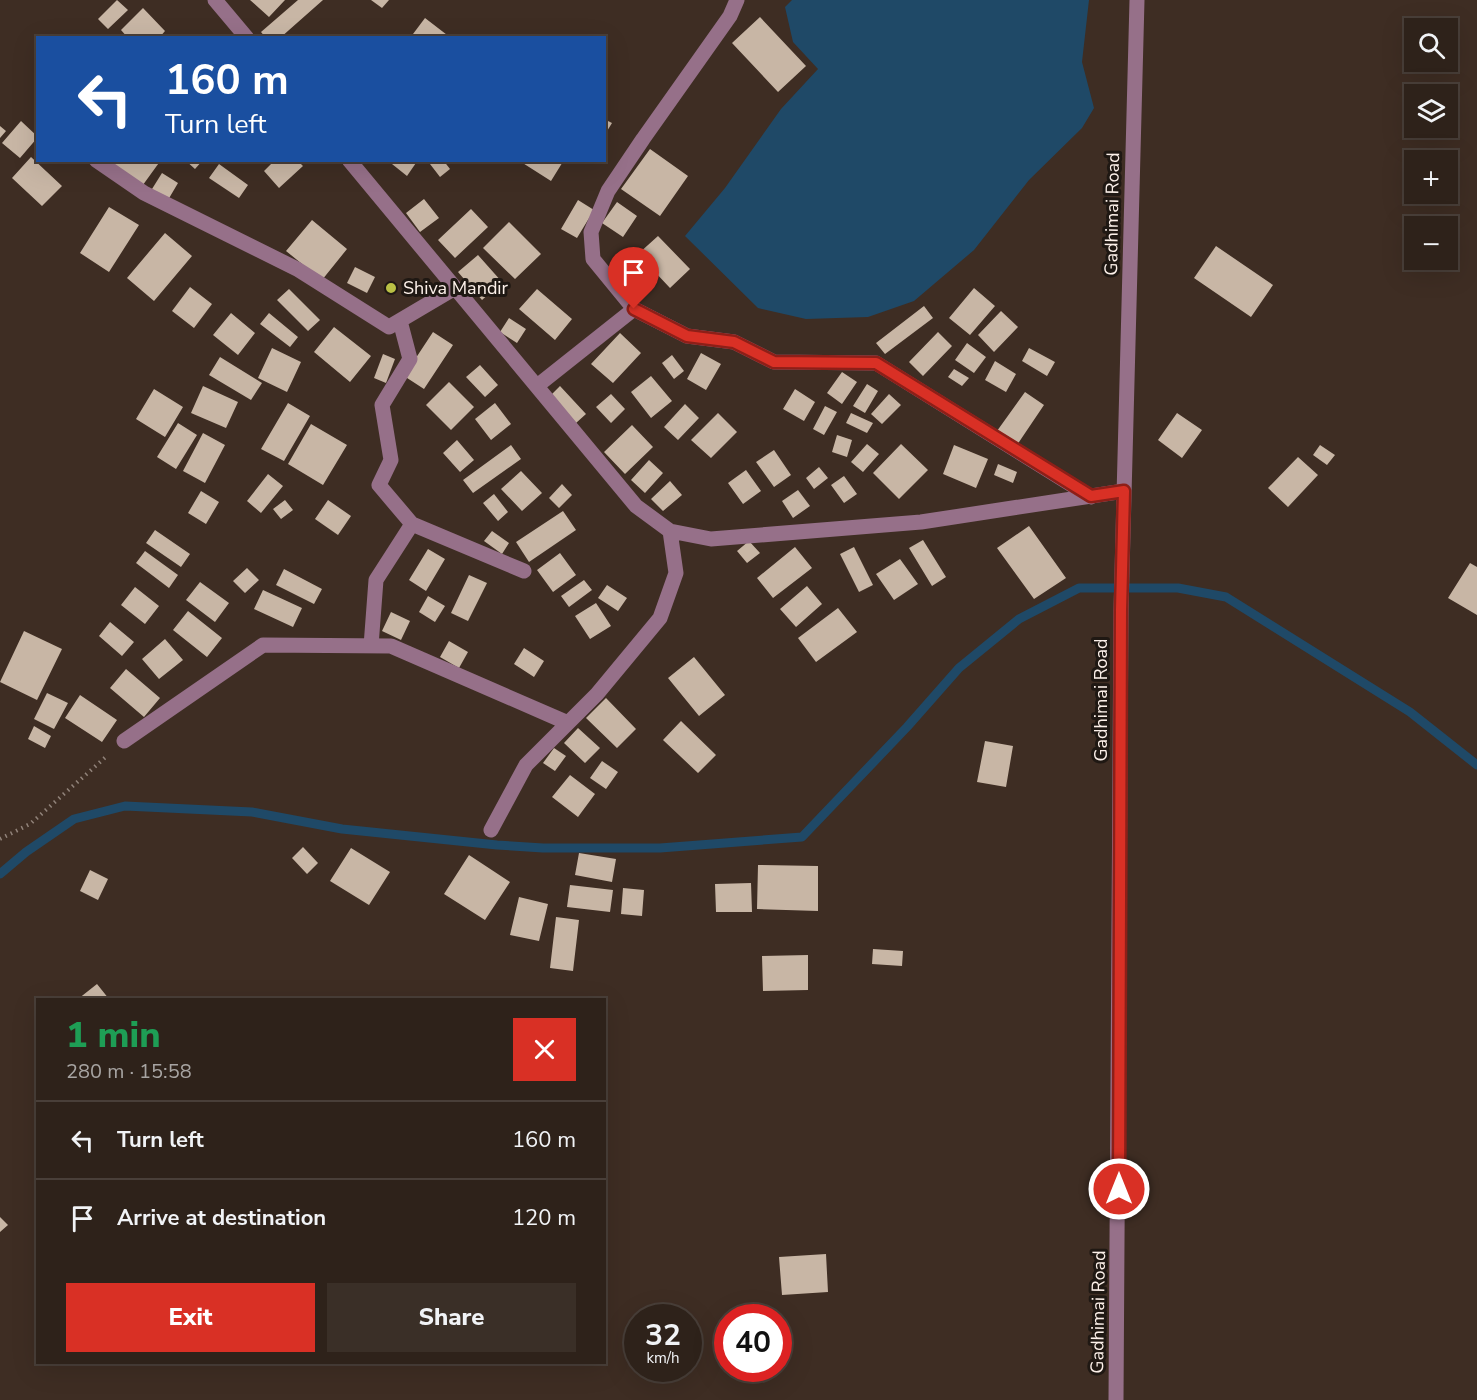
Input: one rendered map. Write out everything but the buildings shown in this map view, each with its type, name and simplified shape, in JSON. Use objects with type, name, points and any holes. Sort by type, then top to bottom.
[{"type":"street","points":[[215,0],[245,36]]},
{"type":"street","points":[[737,0],[730,16],[609,191],[591,232],[593,259],[634,309],[687,336],[734,342],[774,362],[876,363],[1091,496]]},
{"type":"street","name":"Gadhimai Road","points":[[1116,1400],[1121,610],[1137,0]]},
{"type":"street","points":[[99,162],[144,193],[297,269],[389,327],[455,288]]},
{"type":"street","points":[[351,162],[636,506],[670,531],[711,539],[921,522],[1124,491]]},
{"type":"street","points":[[537,386],[634,309]]},
{"type":"street","points":[[400,321],[410,359],[382,405],[391,460],[379,485],[412,524],[524,571]]},
{"type":"street","points":[[371,646],[376,580],[412,524]]},
{"type":"street","points":[[491,830],[526,765],[597,694],[660,618],[676,573],[670,531]]},
{"type":"street","points":[[124,741],[263,645],[391,646],[568,723]]},
{"type":"path","points":[[0,839],[30,824],[124,741]]},
{"type":"water","points":[[792,0],[1089,0],[1082,62],[1094,108],[1082,128],[1029,180],[974,250],[914,301],[868,317],[806,319],[758,308],[685,236],[725,188],[781,109],[818,69],[793,42],[785,7]]},
{"type":"waterway","points":[[0,874],[26,852],[74,819],[125,806],[252,812],[342,829],[543,848],[660,848],[802,837],[907,727],[959,668],[1019,619],[1079,588],[1178,588],[1226,597],[1410,712],[1477,765]]},
{"type":"place","name":"Shiva Mandir","points":[[391,288]]},
{"type":"route","points":[[634,309],[687,336],[734,342],[774,362],[876,363],[1091,496],[1124,491],[1121,610],[1119,1189]]}]
